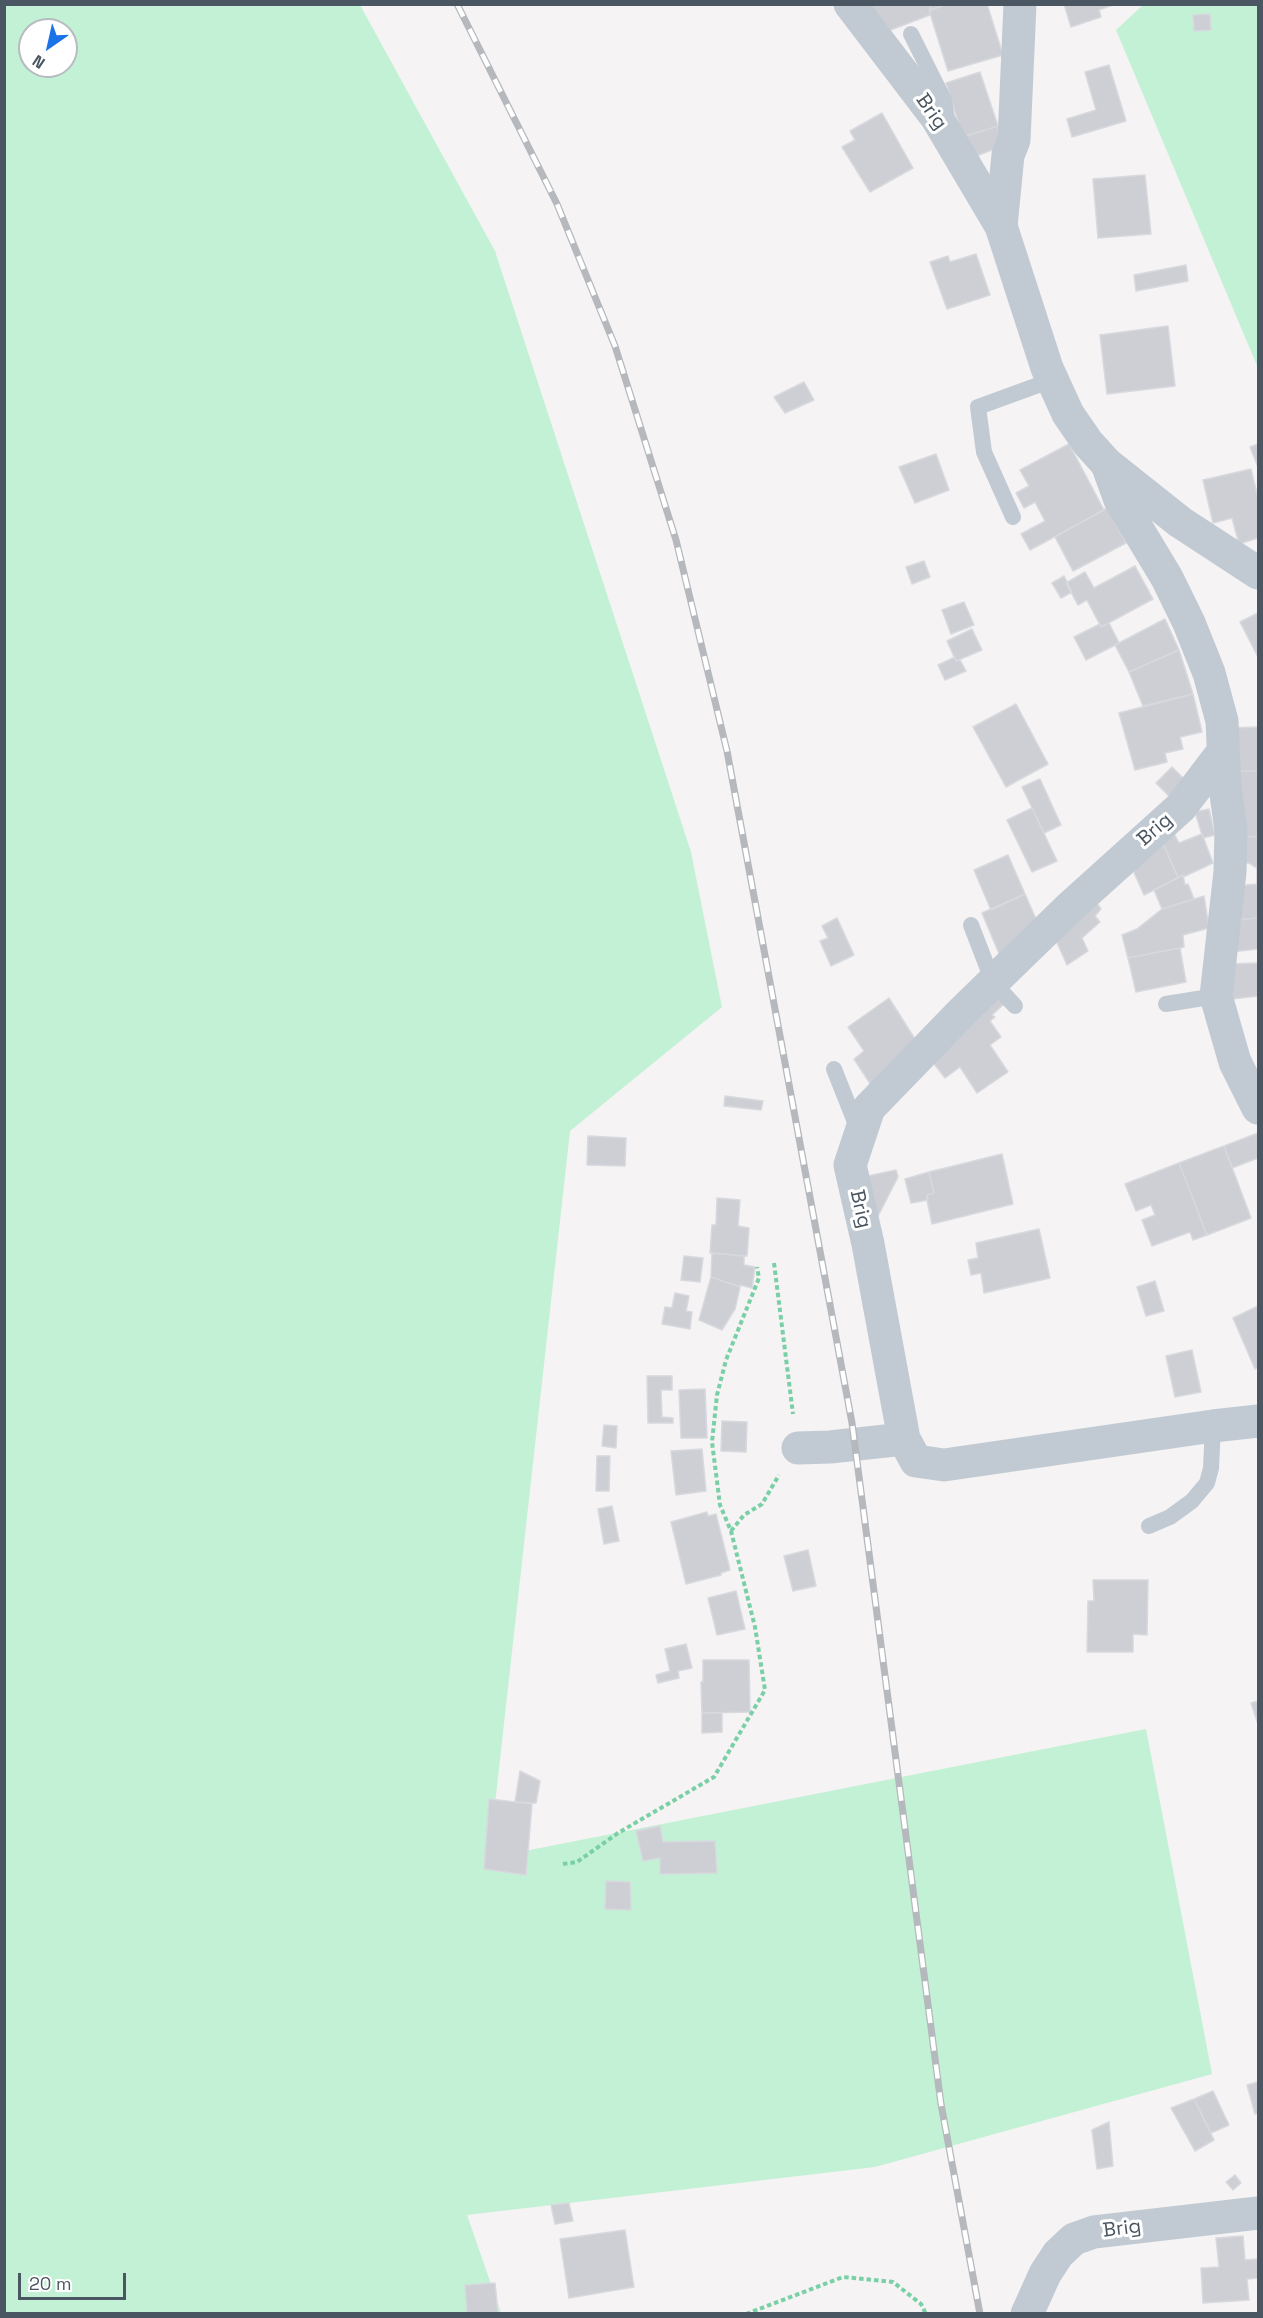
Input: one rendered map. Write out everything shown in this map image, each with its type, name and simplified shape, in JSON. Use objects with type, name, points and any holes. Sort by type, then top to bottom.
[{"type":"street","name":"Brig","points":[[850,4],[937,118],[1001,226],[1052,380],[1070,418],[1107,464],[1180,522],[1258,573]]},
{"type":"street","name":"Brig","points":[[1001,226],[1008,155],[1014,140],[1020,4]]},
{"type":"street","name":"Brig","points":[[1107,464],[1120,500],[1167,578],[1193,633],[1209,673],[1222,721],[1222,753],[1231,830],[1230,862],[1216,996],[1235,1062],[1258,1108]]},
{"type":"street","name":"Brig","points":[[1222,753],[1181,807],[1069,908],[869,1108],[850,1165],[868,1244],[904,1439],[915,1461],[944,1465],[1258,1421]]},
{"type":"street","points":[[789,1462],[904,1439]]},
{"type":"street","name":"Brig","points":[[1027,2313],[1045,2274],[1058,2254],[1074,2240],[1094,2232],[1258,2213]]},
{"type":"lane","points":[[912,34],[944,100],[950,139]]},
{"type":"lane","points":[[1013,517],[984,452],[978,407],[1052,380]]},
{"type":"lane","points":[[970,925],[993,982],[1015,1006]]},
{"type":"lane","points":[[1166,1004],[1216,996]]},
{"type":"lane","points":[[834,1069],[860,1135]]},
{"type":"lane","points":[[1149,1526],[1170,1517],[1192,1501],[1207,1483],[1211,1468],[1213,1426]]},
{"type":"path","points":[[731,1531],[744,1515],[762,1504],[789,1462],[774,1263]]},
{"type":"path","points":[[563,1864],[577,1862],[618,1833],[714,1777],[765,1690],[755,1627],[731,1531],[720,1505],[712,1442],[717,1395],[726,1360],[759,1278],[758,1267]]},
{"type":"path","points":[[746,2313],[843,2277],[893,2282],[921,2304],[926,2313]]},
{"type":"green space","points":[[4,5],[360,5],[495,251],[691,852],[722,1007],[570,1131],[489,1858],[1146,1729],[1212,2074],[875,2167],[467,2215],[501,2313],[5,2313]]},
{"type":"green space","points":[[1143,5],[1258,5],[1258,368],[1116,30]]},
{"type":"building","points":[[930,4],[948,4],[931,10]]},
{"type":"building","points":[[930,4],[930,15],[880,34],[859,5]]},
{"type":"building","points":[[948,4],[987,4],[1003,55],[948,71],[929,10]]},
{"type":"building","points":[[1064,4],[1115,4],[1099,10],[1101,17],[1071,27]]},
{"type":"building","points":[[1210,14],[1211,30],[1194,31],[1193,15]]},
{"type":"building","points":[[1109,65],[1126,121],[1072,137],[1067,119],[1096,110],[1085,72]]},
{"type":"building","points":[[980,72],[998,126],[963,137],[946,83]]},
{"type":"building","points":[[882,113],[913,168],[870,192],[842,147],[855,140],[850,131]]},
{"type":"building","points":[[998,126],[999,147],[974,157],[963,137]]},
{"type":"building","points":[[1145,175],[1151,234],[1098,238],[1093,179]]},
{"type":"building","points":[[976,254],[990,295],[947,309],[930,262],[948,256],[950,262]]},
{"type":"building","points":[[1186,265],[1188,281],[1136,291],[1134,275]]},
{"type":"building","points":[[1168,326],[1175,386],[1107,394],[1100,335]]},
{"type":"building","points":[[804,382],[814,400],[785,413],[774,397]]},
{"type":"building","points":[[1069,444],[1104,510],[1030,550],[1021,534],[1045,521],[1035,502],[1024,508],[1016,493],[1029,486],[1020,470]]},
{"type":"building","points":[[1258,444],[1258,467],[1250,447]]},
{"type":"building","points":[[936,454],[949,490],[915,503],[899,467]]},
{"type":"building","points":[[1251,469],[1258,498],[1258,538],[1239,544],[1232,518],[1213,523],[1203,480]]},
{"type":"building","points":[[1107,508],[1126,543],[1073,571],[1055,537]]},
{"type":"building","points":[[924,561],[930,577],[912,584],[906,567]]},
{"type":"building","points":[[1135,566],[1153,599],[1101,627],[1087,600],[1078,605],[1066,583],[1085,572],[1094,588]]},
{"type":"building","points":[[1064,576],[1072,592],[1061,598],[1052,583]]},
{"type":"building","points":[[964,602],[974,625],[951,634],[942,610]]},
{"type":"building","points":[[1258,613],[1258,657],[1240,622]]},
{"type":"building","points":[[1165,619],[1179,650],[1129,672],[1115,645]]},
{"type":"building","points":[[1109,623],[1119,643],[1086,660],[1074,637],[1100,624],[1101,627]]},
{"type":"building","points":[[972,629],[982,650],[956,661],[947,641]]},
{"type":"building","points":[[1179,650],[1193,694],[1143,706],[1129,672]]},
{"type":"building","points":[[955,657],[956,661],[960,660],[966,671],[945,680],[938,665]]},
{"type":"building","points":[[1193,694],[1202,732],[1180,737],[1183,749],[1165,753],[1167,762],[1135,770],[1119,713]]},
{"type":"building","points":[[1016,704],[1048,764],[1006,787],[973,727]]},
{"type":"building","points":[[1258,727],[1258,771],[1236,771],[1230,728]]},
{"type":"building","points":[[1172,767],[1187,782],[1171,798],[1156,783]]},
{"type":"building","points":[[1236,771],[1258,771],[1258,837],[1238,836]]},
{"type":"building","points":[[1040,779],[1061,825],[1044,833],[1022,787]]},
{"type":"building","points":[[1032,808],[1057,861],[1032,872],[1007,820]]},
{"type":"building","points":[[1209,809],[1215,835],[1203,838],[1195,812]]},
{"type":"building","points":[[1170,826],[1179,843],[1202,834],[1213,863],[1183,877],[1183,875],[1178,877],[1160,837]]},
{"type":"building","points":[[1238,836],[1258,837],[1258,918],[1236,920],[1236,886],[1257,884],[1257,868],[1249,863],[1236,863]]},
{"type":"building","points":[[1160,837],[1178,878],[1144,895],[1129,861]]},
{"type":"building","points":[[1008,855],[1025,894],[991,910],[974,870]]},
{"type":"building","points":[[1183,875],[1185,885],[1188,884],[1194,899],[1162,909],[1154,890]]},
{"type":"building","points":[[1025,894],[1040,928],[1000,956],[982,913]]},
{"type":"building","points":[[1204,896],[1209,928],[1183,935],[1184,947],[1128,958],[1122,935],[1137,929],[1162,909]]},
{"type":"building","points":[[1093,898],[1101,909],[1095,916],[1100,922],[1082,938],[1088,951],[1067,965],[1055,938]]},
{"type":"building","points":[[837,918],[854,955],[831,966],[820,941],[828,938],[822,926]]},
{"type":"building","points":[[1258,918],[1258,949],[1231,952],[1236,920]]},
{"type":"building","points":[[1180,948],[1186,982],[1136,992],[1128,958]]},
{"type":"building","points":[[1258,963],[1258,996],[1232,999],[1229,964]]},
{"type":"building","points":[[992,991],[1004,1004],[992,1015],[995,1017],[990,1021],[1001,1037],[990,1045],[1008,1072],[977,1093],[960,1067],[945,1078],[928,1056]]},
{"type":"building","points":[[889,998],[920,1047],[871,1085],[854,1059],[864,1051],[848,1027]]},
{"type":"building","points":[[725,1096],[763,1101],[761,1110],[724,1106]]},
{"type":"building","points":[[1258,1133],[1258,1158],[1232,1168],[1224,1146]]},
{"type":"building","points":[[588,1136],[626,1138],[625,1166],[587,1165]]},
{"type":"building","points":[[1224,1146],[1251,1218],[1207,1235],[1179,1163]]},
{"type":"building","points":[[1002,1154],[1013,1204],[932,1224],[927,1195],[934,1193],[929,1172]]},
{"type":"building","points":[[1179,1163],[1207,1235],[1193,1240],[1190,1232],[1152,1246],[1142,1220],[1155,1215],[1151,1205],[1136,1211],[1125,1184]]},
{"type":"building","points":[[896,1170],[898,1177],[877,1218],[868,1176]]},
{"type":"building","points":[[929,1172],[934,1193],[927,1195],[928,1200],[911,1203],[905,1179]]},
{"type":"building","points":[[717,1198],[740,1200],[738,1226],[749,1228],[747,1256],[710,1253],[712,1225],[716,1225]]},
{"type":"building","points":[[1039,1229],[1050,1278],[984,1293],[981,1273],[971,1275],[968,1260],[978,1258],[976,1243]]},
{"type":"building","points":[[712,1253],[744,1256],[744,1265],[755,1267],[752,1288],[740,1285],[740,1287],[711,1277]]},
{"type":"building","points":[[684,1256],[703,1258],[700,1282],[681,1280]]},
{"type":"building","points":[[711,1277],[740,1287],[735,1309],[722,1330],[699,1320]]},
{"type":"building","points":[[1155,1281],[1164,1311],[1146,1316],[1137,1287]]},
{"type":"building","points":[[675,1293],[689,1296],[686,1311],[692,1312],[690,1329],[662,1324],[665,1307],[672,1308]]},
{"type":"building","points":[[1258,1306],[1258,1367],[1255,1369],[1233,1318]]},
{"type":"building","points":[[1192,1350],[1201,1392],[1175,1397],[1166,1356]]},
{"type":"building","points":[[647,1376],[672,1376],[672,1390],[661,1390],[662,1417],[673,1418],[673,1423],[648,1423]]},
{"type":"building","points":[[705,1389],[707,1438],[681,1438],[679,1390]]},
{"type":"building","points":[[722,1421],[747,1422],[746,1452],[721,1451]]},
{"type":"building","points":[[604,1425],[617,1426],[616,1448],[602,1446]]},
{"type":"building","points":[[702,1449],[706,1491],[676,1495],[671,1451]]},
{"type":"building","points":[[597,1456],[610,1456],[609,1491],[596,1491]]},
{"type":"building","points":[[612,1506],[619,1541],[604,1544],[598,1509]]},
{"type":"building","points":[[707,1512],[708,1516],[716,1514],[730,1570],[721,1575],[686,1584],[671,1522]]},
{"type":"building","points":[[808,1550],[816,1586],[793,1591],[784,1556]]},
{"type":"building","points":[[1093,1580],[1148,1580],[1147,1635],[1133,1634],[1133,1652],[1087,1652],[1088,1601],[1094,1601]]},
{"type":"building","points":[[736,1591],[745,1629],[717,1635],[708,1598]]},
{"type":"building","points":[[686,1644],[692,1668],[678,1671],[679,1678],[658,1683],[656,1675],[670,1671],[665,1649]]},
{"type":"building","points":[[703,1660],[749,1660],[750,1712],[702,1713]]},
{"type":"building","points":[[1258,1701],[1258,1724],[1251,1703]]},
{"type":"building","points":[[702,1713],[722,1713],[722,1732],[702,1733]]},
{"type":"building","points":[[520,1771],[540,1781],[536,1803],[515,1802]]},
{"type":"building","points":[[489,1799],[532,1804],[526,1875],[484,1869]]},
{"type":"building","points":[[660,1826],[663,1842],[715,1841],[717,1873],[660,1874],[660,1858],[643,1861],[636,1831]]},
{"type":"building","points":[[606,1881],[630,1882],[631,1910],[605,1909]]},
{"type":"building","points":[[1258,2082],[1258,2113],[1255,2114],[1247,2085]]},
{"type":"building","points":[[1213,2091],[1229,2125],[1211,2133],[1194,2099]]},
{"type":"building","points":[[1194,2099],[1214,2140],[1195,2151],[1171,2108]]},
{"type":"building","points":[[1109,2122],[1113,2166],[1097,2169],[1092,2130]]},
{"type":"building","points":[[1235,2175],[1241,2183],[1233,2190],[1226,2182]]},
{"type":"building","points":[[569,2203],[573,2221],[555,2224],[551,2205]]},
{"type":"building","points":[[625,2230],[634,2287],[569,2298],[560,2239]]},
{"type":"building","points":[[1243,2236],[1245,2260],[1258,2259],[1258,2278],[1247,2279],[1249,2300],[1203,2303],[1201,2268],[1219,2267],[1216,2238]]},
{"type":"building","points":[[495,2283],[498,2314],[467,2314],[465,2285]]},
{"type":"railway","points":[[457,4],[557,204],[615,346],[676,540],[727,751],[852,1423],[941,2104],[980,2314]]}]
